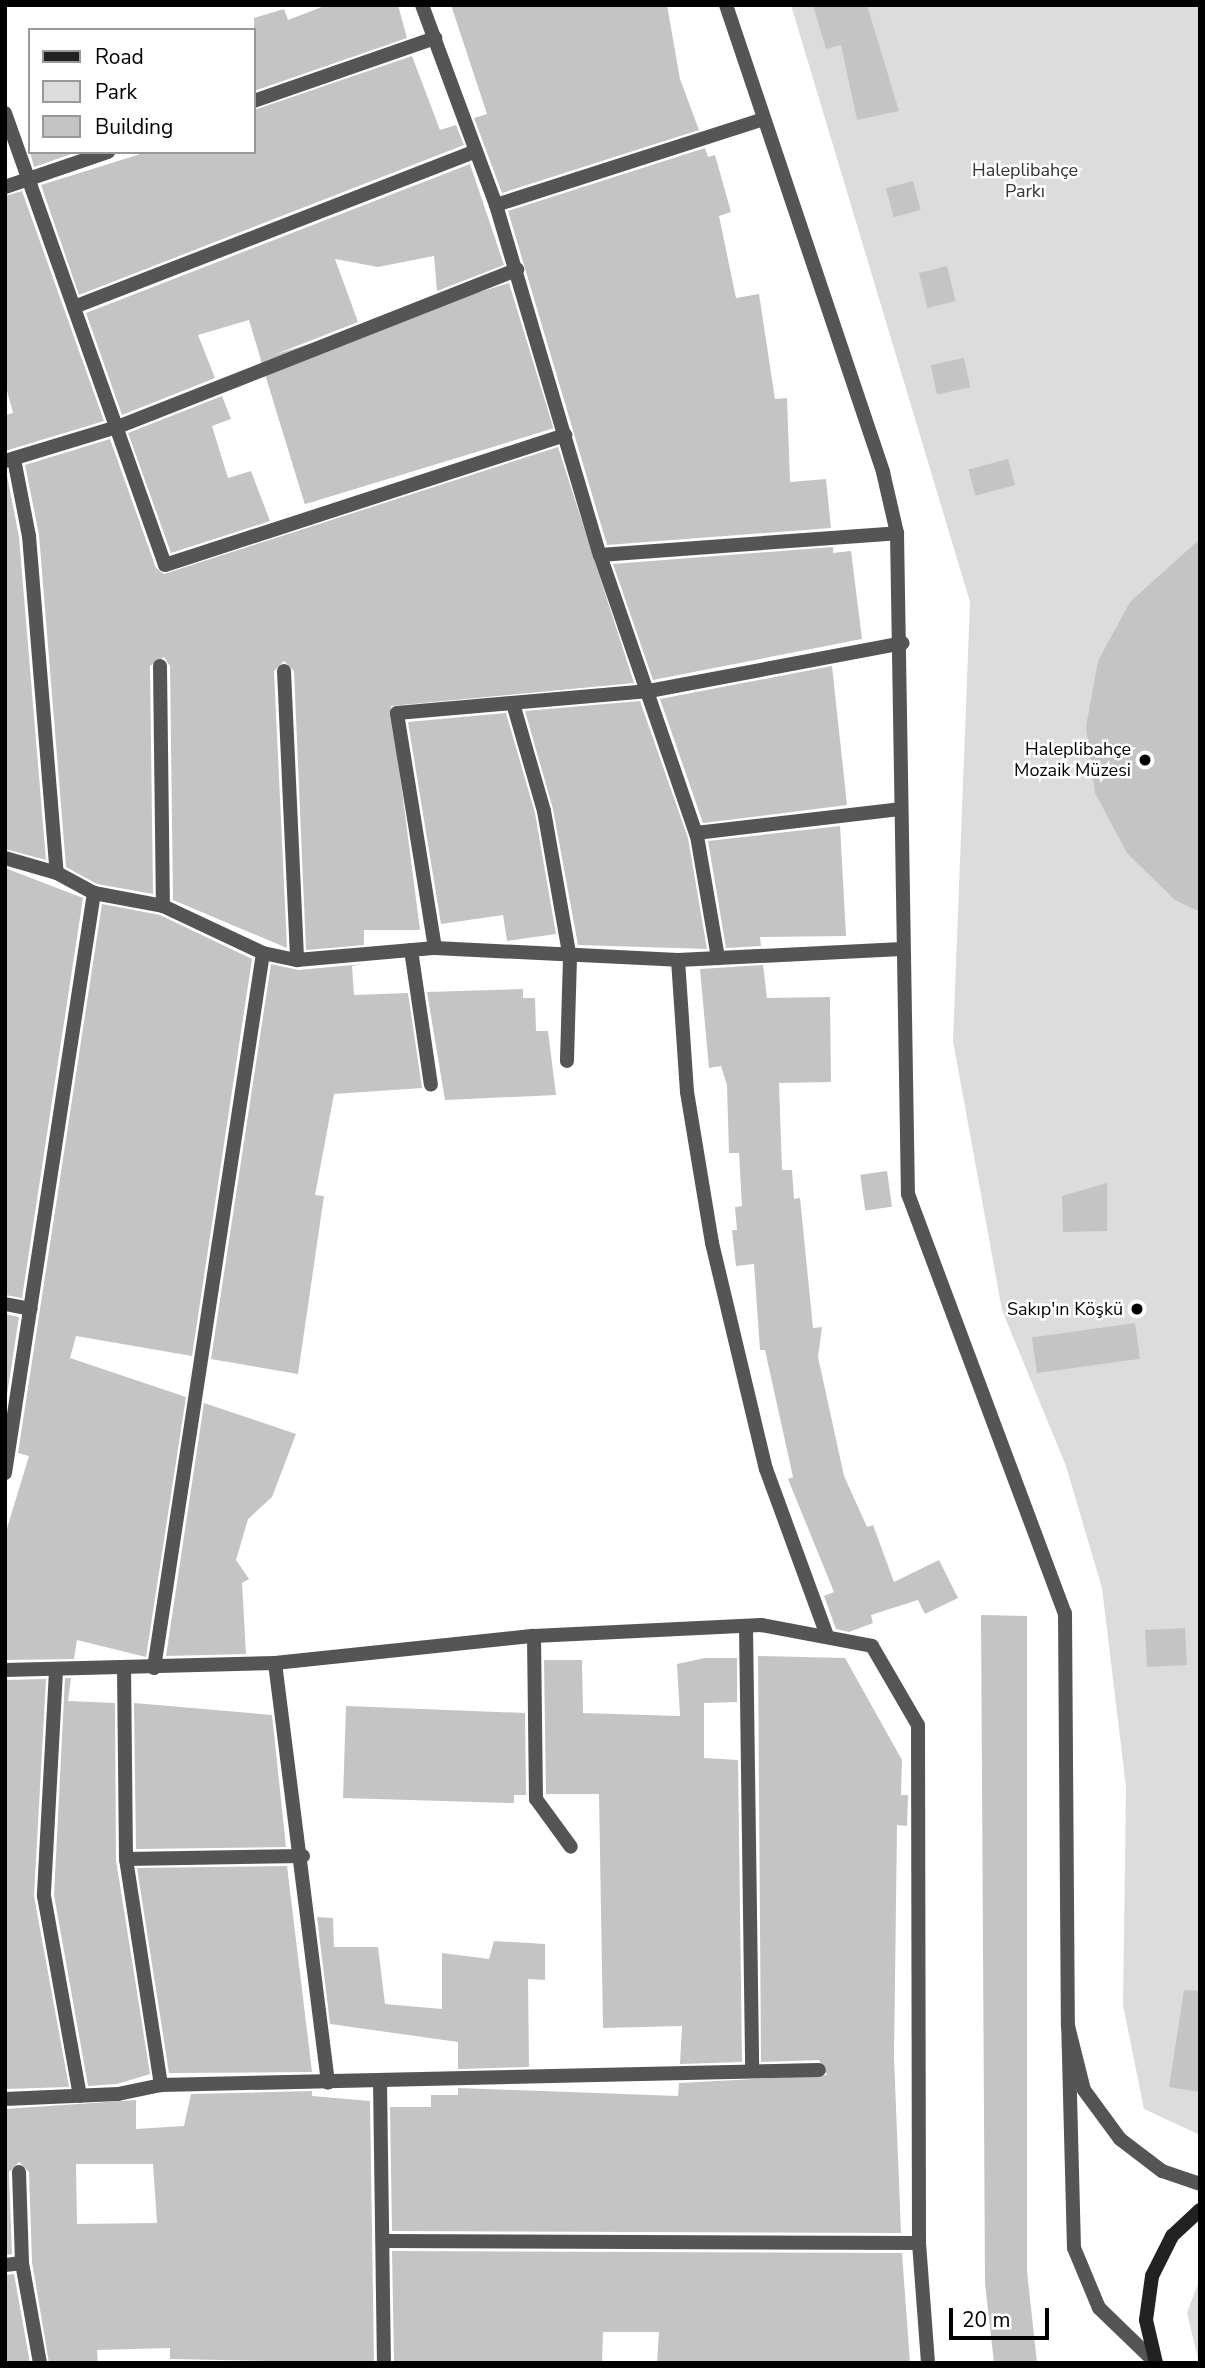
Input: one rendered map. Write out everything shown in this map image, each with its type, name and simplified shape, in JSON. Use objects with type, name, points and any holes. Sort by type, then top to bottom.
[{"type":"main road","points":[[1156,2363],[1146,2320],[1152,2276],[1172,2236],[1200,2210]]},
{"type":"street","points":[[422,5],[496,205],[600,555],[649,691],[695,832],[718,958]]},
{"type":"street","points":[[726,5],[883,472],[897,533],[903,643],[900,808],[908,1194],[1065,1614],[1068,2026],[1073,2248],[1098,2308],[1156,2363]]},
{"type":"street","points":[[256,100],[435,38]]},
{"type":"street","points":[[5,113],[31,179],[74,307],[120,426],[165,565],[565,435]]},
{"type":"street","points":[[496,205],[764,119]]},
{"type":"street","points":[[74,307],[476,152]]},
{"type":"street","points":[[5,187],[102,154]]},
{"type":"street","points":[[57,873],[29,536],[9,460],[120,426],[517,270]]},
{"type":"street","points":[[600,555],[897,533]]},
{"type":"street","points":[[435,948],[397,713],[514,707],[649,691],[903,643]]},
{"type":"street","points":[[160,666],[163,906]]},
{"type":"street","points":[[284,671],[297,960]]},
{"type":"street","points":[[514,707],[544,811],[570,958],[567,1061]]},
{"type":"street","points":[[695,832],[900,808]]},
{"type":"street","points":[[5,858],[57,873],[94,893],[163,906],[262,953],[297,960],[435,948],[570,958],[678,960],[902,949]]},
{"type":"street","points":[[5,1473],[94,893]]},
{"type":"street","points":[[411,950],[431,1085]]},
{"type":"street","points":[[154,1668],[262,953]]},
{"type":"street","points":[[678,960],[687,1092],[712,1243],[766,1469],[827,1636]]},
{"type":"street","points":[[5,1304],[31,1309]]},
{"type":"street","points":[[746,1626],[752,2071]]},
{"type":"street","points":[[5,1670],[56,1671],[275,1663],[534,1636],[746,1626],[827,1636],[872,1646],[918,1724],[919,2243],[928,2363]]},
{"type":"street","points":[[534,1636],[536,1799],[571,1847]]},
{"type":"street","points":[[275,1663],[303,1856],[328,2083]]},
{"type":"street","points":[[124,1667],[126,1859],[161,2085]]},
{"type":"street","points":[[56,1671],[44,1896],[80,2096]]},
{"type":"street","points":[[126,1859],[303,1856]]},
{"type":"street","points":[[1068,2026],[1084,2090],[1121,2139],[1162,2171],[1200,2184]]},
{"type":"street","points":[[5,2099],[80,2096],[161,2085],[819,2070]]},
{"type":"street","points":[[380,2081],[384,2363]]},
{"type":"street","points":[[19,2172],[22,2263],[40,2363]]},
{"type":"street","points":[[383,2241],[919,2243]]},
{"type":"street","points":[[5,2265],[22,2263]]},
{"type":"green space","name":"Haleplibahçe Parkı","points":[[791,5],[1200,5],[1200,2135],[1144,2109],[1123,2005],[1126,1787],[1102,1588],[1066,1466],[1002,1310],[953,1041],[970,602]]},
{"type":"green space","points":[[1200,2278],[1200,2363],[1199,2363],[1187,2313]]},
{"type":"building","points":[[327,5],[398,5],[407,38],[256,90],[254,18],[284,9],[288,20]]},
{"type":"building","points":[[451,5],[667,5],[680,79],[699,130],[502,193],[474,118],[487,114]]},
{"type":"building","points":[[813,5],[867,5],[899,111],[857,120],[841,45],[826,49]]},
{"type":"building","points":[[412,56],[440,130],[456,125],[464,145],[79,295],[41,185],[141,154],[256,154],[256,109]]},
{"type":"building","points":[[705,148],[708,157],[715,155],[731,212],[719,216],[736,298],[759,294],[775,399],[787,398],[790,482],[826,479],[831,528],[607,545],[508,211]]},
{"type":"building","points":[[31,154],[71,154],[34,167]]},
{"type":"building","points":[[470,164],[504,265],[437,291],[434,256],[378,267],[335,259],[358,322],[261,360],[249,320],[198,335],[215,378],[122,415],[86,313]]},
{"type":"building","points":[[913,181],[921,210],[894,217],[886,188]]},
{"type":"building","points":[[22,191],[104,421],[5,451],[5,415],[13,413],[5,383],[5,196]]},
{"type":"building","points":[[947,266],[956,301],[928,308],[919,273]]},
{"type":"building","points":[[509,283],[553,428],[305,504],[260,359]]},
{"type":"building","points":[[964,358],[970,387],[937,394],[931,365]]},
{"type":"building","points":[[222,396],[231,419],[212,426],[228,478],[251,471],[270,521],[171,553],[128,433]]},
{"type":"building","points":[[110,439],[156,568],[164,574],[558,447],[634,683],[391,706],[420,930],[364,930],[364,945],[306,950],[294,671],[284,661],[274,671],[287,948],[173,900],[170,666],[164,657],[150,666],[153,894],[97,884],[66,867],[39,535],[25,465]]},
{"type":"building","points":[[1008,459],[1015,485],[975,496],[968,470]]},
{"type":"building","points":[[6,470],[19,537],[46,860],[5,849]]},
{"type":"building","name":"Haleplibahçe Mozaik Müzesi","points":[[1200,539],[1200,912],[1175,900],[1127,853],[1095,793],[1086,727],[1098,661],[1130,602]]},
{"type":"building","points":[[833,547],[833,553],[851,551],[862,639],[653,680],[613,564]]},
{"type":"building","points":[[832,666],[847,805],[703,823],[660,699]]},
{"type":"building","points":[[640,701],[688,838],[707,949],[578,945],[553,809],[525,711]]},
{"type":"building","points":[[506,713],[535,813],[556,934],[507,941],[503,915],[441,924],[408,722]]},
{"type":"building","points":[[840,826],[846,936],[760,937],[761,946],[726,948],[708,841]]},
{"type":"building","points":[[5,868],[83,898],[22,1298],[5,1295]]},
{"type":"building","points":[[102,904],[160,915],[252,959],[192,1356],[76,1336],[70,1358],[186,1397],[146,1657],[77,1640],[74,1659],[5,1660],[5,1535],[29,1456],[18,1453]]},
{"type":"building","points":[[271,964],[298,970],[364,964],[352,966],[354,995],[408,993],[422,1088],[334,1094],[315,1195],[324,1196],[298,1374],[211,1359]]},
{"type":"building","points":[[763,965],[767,998],[830,997],[831,1082],[779,1083],[782,1170],[792,1170],[794,1199],[800,1198],[813,1328],[822,1327],[818,1357],[844,1476],[867,1527],[873,1525],[894,1582],[939,1560],[958,1598],[925,1614],[918,1600],[871,1615],[873,1623],[849,1632],[836,1629],[824,1596],[834,1592],[788,1479],[793,1477],[765,1350],[760,1350],[754,1264],[736,1266],[732,1230],[737,1230],[735,1207],[742,1206],[739,1153],[729,1153],[727,1085],[721,1066],[709,1068],[700,969]]},
{"type":"building","points":[[523,989],[523,998],[535,998],[536,1031],[548,1031],[556,1095],[445,1100],[427,992]]},
{"type":"building","points":[[887,1171],[892,1207],[865,1210],[860,1175]]},
{"type":"building","points":[[1107,1183],[1107,1231],[1063,1232],[1062,1196]]},
{"type":"building","points":[[5,1314],[19,1317],[5,1408]]},
{"type":"building","points":[[1135,1323],[1140,1359],[1037,1373],[1032,1337]]},
{"type":"building","points":[[204,1403],[296,1434],[272,1497],[248,1519],[236,1560],[249,1579],[242,1583],[246,1654],[166,1656]]},
{"type":"building","points":[[981,1615],[1027,1616],[1027,2271],[1037,2363],[994,2363],[985,2283]]},
{"type":"building","points":[[1185,1628],[1187,1665],[1147,1667],[1145,1630]]},
{"type":"building","points":[[758,1656],[845,1658],[902,1760],[901,1795],[908,1795],[907,1826],[897,1825],[894,2057],[901,2233],[392,2231],[390,2107],[431,2107],[431,2095],[458,2095],[458,2088],[678,2096],[679,2083],[827,2075],[819,2060],[761,2062]]},
{"type":"building","points":[[705,1658],[737,1658],[737,1702],[704,1703],[704,1758],[738,1760],[742,2062],[680,2064],[682,2026],[603,2028],[599,1794],[546,1794],[544,1660],[582,1660],[583,1713],[680,1716],[677,1664]]},
{"type":"building","points":[[65,1678],[71,1678],[68,1701],[115,1703],[116,1860],[150,2074],[117,2084],[88,2086],[54,1895]]},
{"type":"building","points":[[46,1679],[34,1896],[69,2087],[5,2089],[5,1680]]},
{"type":"building","points":[[134,1703],[272,1715],[286,1847],[136,1849]]},
{"type":"building","points":[[346,1706],[525,1713],[526,1795],[514,1795],[514,1803],[343,1798]]},
{"type":"building","points":[[287,1866],[312,2072],[169,2073],[137,1868]]},
{"type":"building","points":[[317,1917],[333,1918],[334,1947],[378,1947],[385,2004],[442,2009],[442,1953],[489,1959],[494,1941],[545,1944],[545,1980],[528,1979],[529,2067],[458,2069],[458,2042],[330,2024]]},
{"type":"building","points":[[1184,1990],[1200,1991],[1200,2092],[1169,2087]]},
{"type":"building","points":[[312,2091],[312,2096],[370,2101],[374,2363],[170,2359],[170,2348],[97,2350],[98,2363],[49,2363],[32,2262],[29,2172],[19,2162],[9,2172],[12,2254],[5,2255],[5,2109],[136,2100],[136,2129],[184,2126],[191,2094]],"holes":[[[76,2164],[153,2164],[157,2223],[77,2224]]]},
{"type":"building","points":[[392,2251],[902,2253],[910,2363],[657,2363],[659,2332],[603,2332],[602,2363],[394,2361]]},
{"type":"building","points":[[14,2274],[30,2363],[5,2363],[5,2275]]},
{"type":"place","name":"Haleplibahçe Mozaik Müzesi","points":[[1145,760]]},
{"type":"place","name":"Sakıp'ın Köşkü","points":[[1137,1309]]}]
